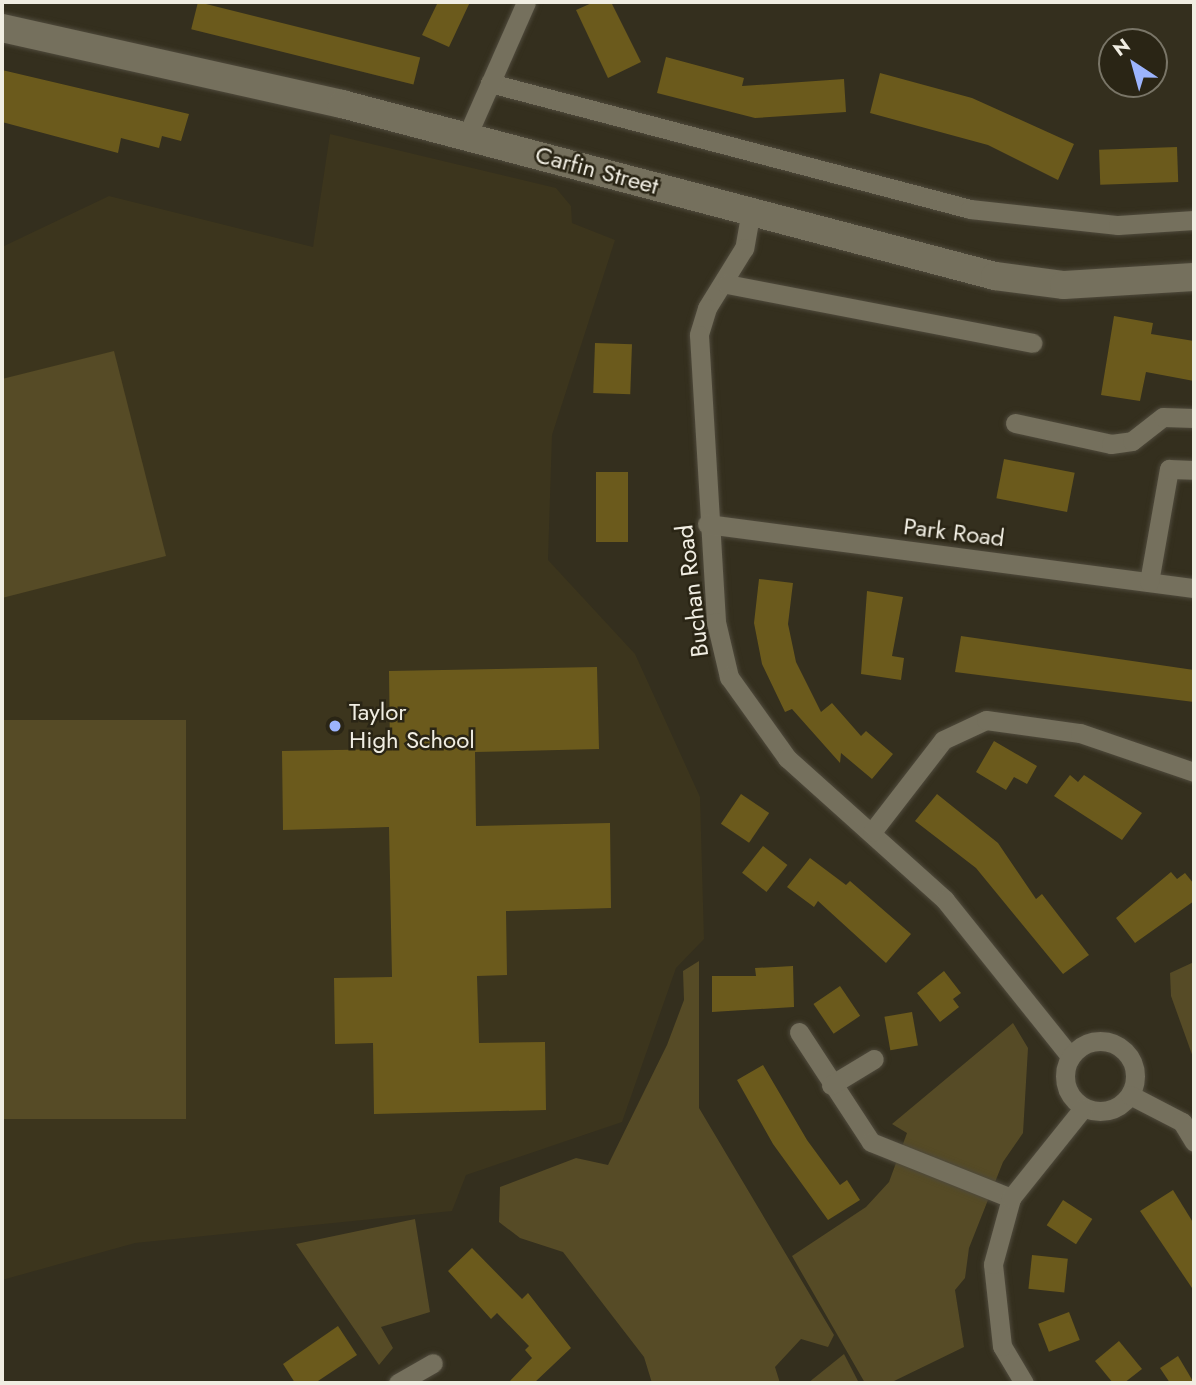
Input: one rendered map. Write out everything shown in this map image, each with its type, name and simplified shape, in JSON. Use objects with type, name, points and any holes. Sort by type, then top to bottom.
[{"type":"main road","name":"Carfin Street","points":[[2,28],[467,136],[995,276],[1064,285],[1194,277]]},
{"type":"street","points":[[467,136],[526,2]]},
{"type":"street","points":[[490,83],[970,209],[1118,225],[1194,220]]},
{"type":"street","name":"Buchan Road","points":[[751,210],[744,248],[727,284],[707,307],[699,335],[707,524],[716,622],[729,677],[787,758],[872,832],[945,901],[1070,1056]]},
{"type":"street","points":[[727,284],[1031,343]]},
{"type":"street","points":[[1015,423],[1111,444],[1132,441],[1163,417],[1194,418]]},
{"type":"street","points":[[1149,582],[1169,468],[1194,470]]},
{"type":"street","name":"Park Road","points":[[707,524],[1194,589]]},
{"type":"street","points":[[872,832],[943,740],[986,720],[1080,733],[1194,772]]},
{"type":"street","points":[[799,1032],[831,1085],[871,1142],[889,1154],[1011,1198]]},
{"type":"street","points":[[1091,1042],[1115,1044],[1133,1063],[1130,1095],[1105,1111],[1083,1108],[1065,1084],[1070,1056],[1091,1042]]},
{"type":"street","points":[[831,1085],[874,1059]]},
{"type":"street","points":[[1130,1095],[1182,1122],[1194,1142]]},
{"type":"street","points":[[1024,1383],[1002,1346],[993,1264],[1011,1198],[1083,1108]]},
{"type":"street","points":[[398,1383],[433,1363]]},
{"type":"shaded area","name":"Taylor High School","points":[[330,134],[556,188],[571,206],[572,223],[615,240],[552,435],[548,560],[635,654],[700,797],[704,939],[676,968],[622,1122],[466,1175],[452,1211],[135,1243],[2,1280],[2,247],[109,196],[313,247]]},
{"type":"shaded area","points":[[114,351],[166,556],[2,598],[2,379]]},
{"type":"shaded area","points":[[2,720],[186,720],[186,1119],[2,1119]]},
{"type":"shaded area","points":[[699,961],[699,1108],[834,1335],[828,1347],[801,1339],[775,1367],[780,1383],[652,1383],[644,1357],[563,1252],[520,1238],[499,1222],[500,1187],[576,1158],[608,1165],[667,1045],[684,1000],[683,971]]},
{"type":"shaded area","points":[[1194,962],[1194,1060],[1171,996],[1170,973]]},
{"type":"shaded area","points":[[1013,1023],[1028,1048],[1023,1133],[1003,1162],[969,1248],[965,1278],[955,1290],[964,1347],[890,1383],[865,1383],[792,1256],[866,1207],[889,1182],[907,1133],[892,1124]]},
{"type":"shaded area","points":[[415,1219],[430,1312],[381,1327],[393,1348],[379,1365],[296,1244]]},
{"type":"shaded area","points":[[844,1354],[859,1383],[808,1383]]},
{"type":"building","points":[[198,2],[420,57],[413,85],[191,29]]},
{"type":"building","points":[[438,2],[470,2],[449,47],[422,35]]},
{"type":"building","points":[[594,2],[611,2],[641,62],[608,78],[576,10]]},
{"type":"building","points":[[666,57],[744,78],[742,86],[844,79],[846,112],[755,118],[657,93]]},
{"type":"building","points":[[2,70],[189,114],[181,141],[162,136],[159,148],[121,138],[118,153],[2,122]]},
{"type":"building","points":[[880,73],[972,98],[1074,144],[1058,180],[988,145],[870,113]]},
{"type":"building","points":[[1177,147],[1178,182],[1100,185],[1099,150]]},
{"type":"building","points":[[1114,316],[1153,323],[1151,334],[1194,341],[1194,381],[1146,372],[1140,401],[1101,395]]},
{"type":"building","points":[[595,343],[632,344],[630,394],[593,393]]},
{"type":"building","points":[[1004,459],[1075,473],[1067,512],[996,498]]},
{"type":"building","points":[[596,472],[628,472],[628,542],[596,542]]},
{"type":"building","points":[[759,579],[793,583],[788,624],[796,662],[821,712],[832,703],[861,736],[866,731],[893,754],[872,779],[841,753],[840,763],[792,709],[785,712],[762,664],[754,623]]},
{"type":"building","points":[[867,591],[903,597],[892,656],[904,658],[901,680],[861,674]]},
{"type":"building","points":[[961,636],[1194,670],[1194,702],[955,672]]},
{"type":"building","points":[[597,667],[599,749],[475,752],[476,826],[610,823],[611,908],[506,911],[507,975],[477,976],[479,1043],[545,1042],[546,1110],[374,1114],[373,1043],[335,1044],[334,978],[392,977],[389,827],[283,830],[282,751],[390,749],[389,671]]},
{"type":"building","points":[[994,741],[1037,766],[1027,784],[1014,777],[1006,790],[976,772]]},
{"type":"building","points":[[1070,775],[1078,782],[1084,775],[1142,813],[1122,840],[1054,796]]},
{"type":"building","points":[[741,794],[769,813],[749,843],[721,824]]},
{"type":"building","points":[[937,794],[998,843],[1036,899],[1042,894],[1089,955],[1063,974],[976,868],[915,821]]},
{"type":"building","points":[[763,846],[787,865],[766,892],[742,873]]},
{"type":"building","points":[[810,858],[846,885],[850,881],[911,934],[886,963],[818,901],[814,907],[787,887]]},
{"type":"building","points":[[1171,872],[1177,879],[1185,873],[1194,884],[1194,901],[1135,943],[1116,918]]},
{"type":"building","points":[[793,966],[794,1007],[712,1012],[712,976],[756,976],[755,968]]},
{"type":"building","points":[[944,971],[961,993],[953,999],[959,1007],[940,1022],[917,993]]},
{"type":"building","points":[[840,986],[860,1016],[834,1034],[813,1004]]},
{"type":"building","points":[[912,1012],[918,1045],[890,1050],[884,1017]]},
{"type":"building","points":[[763,1065],[807,1140],[840,1185],[847,1180],[860,1200],[828,1220],[773,1144],[737,1080]]},
{"type":"building","points":[[1173,1190],[1194,1224],[1194,1291],[1140,1211]]},
{"type":"building","points":[[1063,1200],[1092,1219],[1076,1244],[1047,1225]]},
{"type":"building","points":[[472,1248],[522,1299],[528,1293],[571,1348],[534,1383],[508,1383],[532,1358],[525,1350],[529,1346],[497,1313],[491,1319],[448,1271]]},
{"type":"building","points":[[1032,1255],[1068,1259],[1064,1293],[1028,1289]]},
{"type":"building","points":[[1069,1312],[1080,1340],[1049,1352],[1038,1324]]},
{"type":"building","points":[[338,1326],[357,1355],[315,1383],[295,1383],[283,1364]]},
{"type":"building","points":[[1119,1341],[1142,1369],[1124,1383],[1113,1383],[1095,1361]]},
{"type":"building","points":[[1178,1356],[1194,1383],[1170,1383],[1160,1368]]},
{"type":"place","name":"Taylor High School","points":[[335,726]]}]
